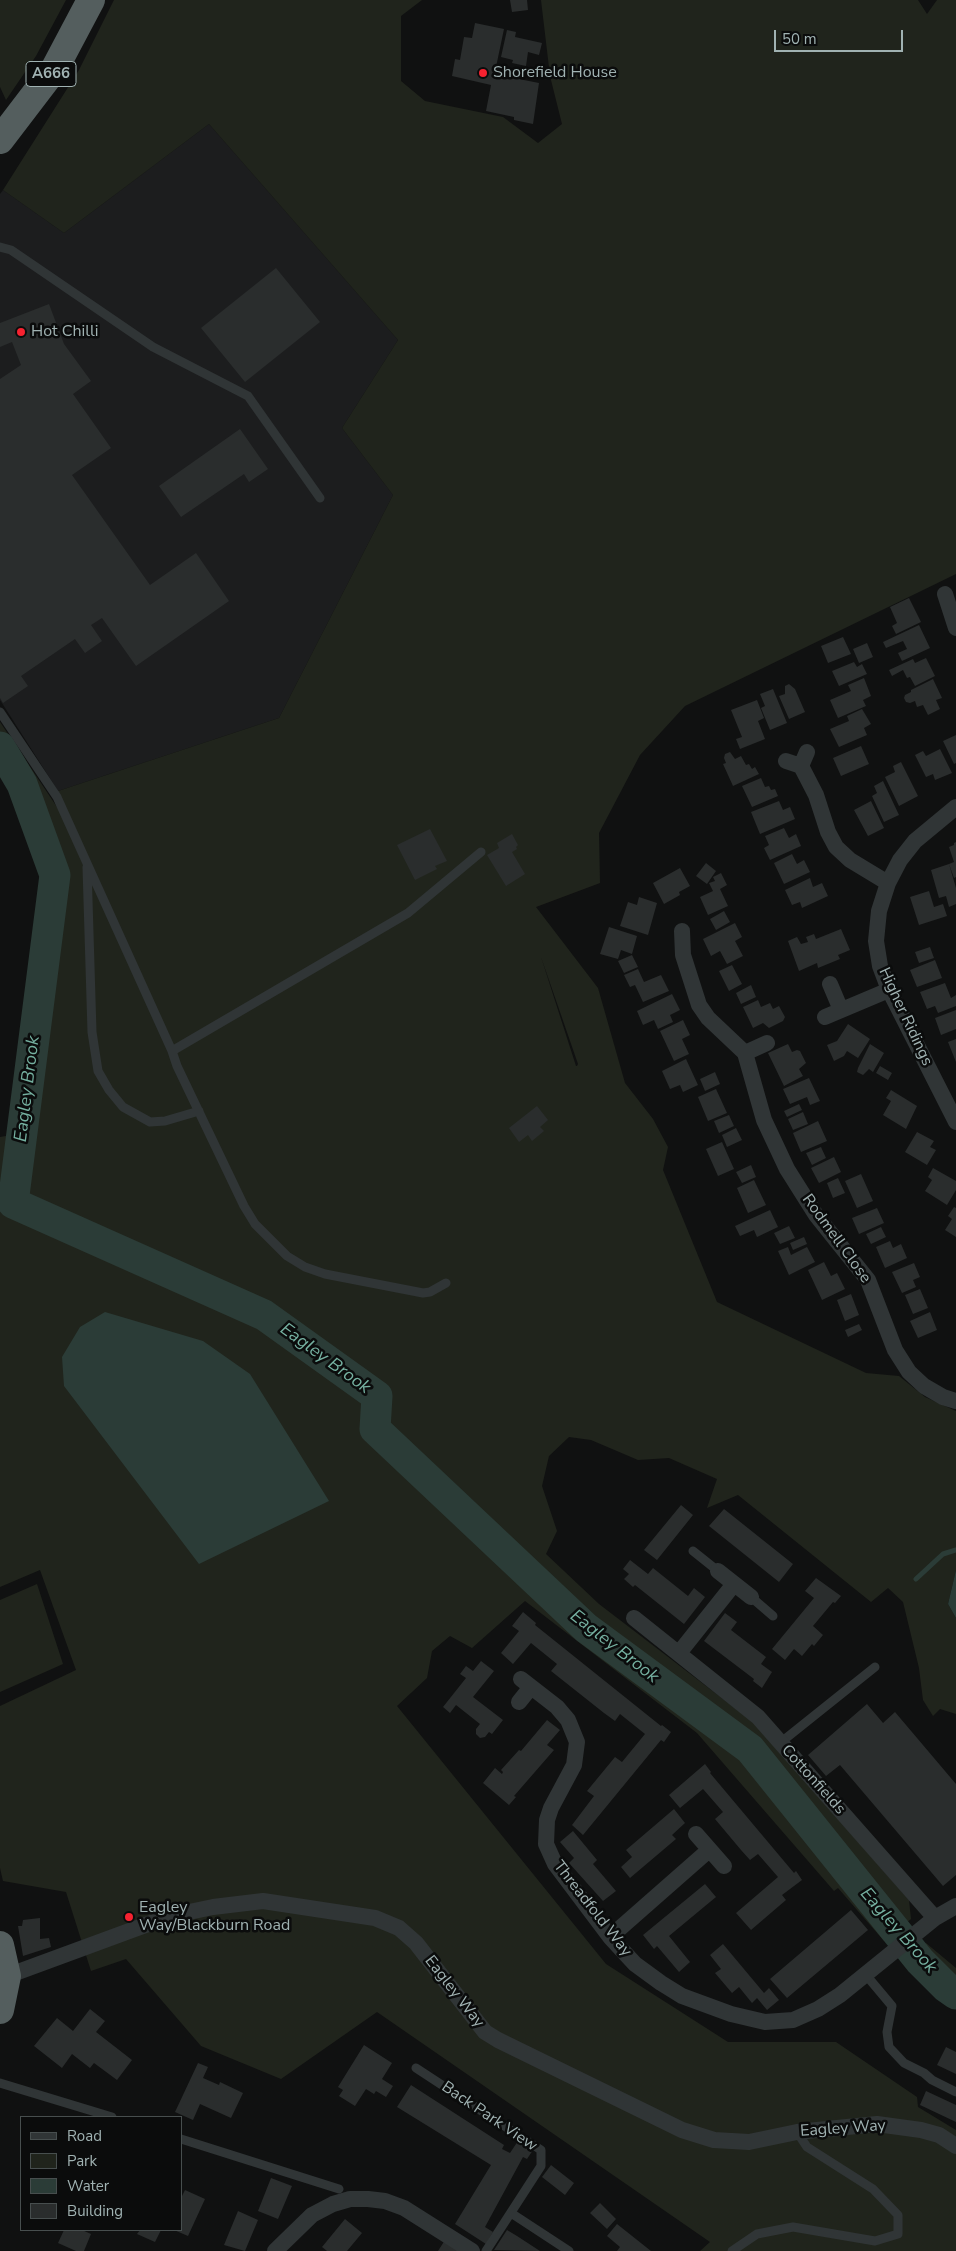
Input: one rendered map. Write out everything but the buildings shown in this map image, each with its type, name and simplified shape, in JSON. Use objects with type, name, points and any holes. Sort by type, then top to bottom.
[{"type":"highway","name":"A666","points":[[0,140],[55,68],[91,0]]},
{"type":"highway","points":[[0,1945],[7,1976],[0,2010]]},
{"type":"street","points":[[951,602],[956,628]]},
{"type":"street","points":[[798,760],[816,795],[828,832],[836,847],[850,860],[888,883]]},
{"type":"street","name":"Higher Ridings","points":[[955,1119],[888,990],[880,966],[876,941],[879,911],[888,883],[900,860],[914,841],[956,807]]},
{"type":"street","points":[[682,931],[675,956],[708,1018],[745,1053],[767,1043]]},
{"type":"street","points":[[830,984],[841,1010]]},
{"type":"street","points":[[825,1017],[888,990]]},
{"type":"street","name":"Rodmell Close","points":[[745,1053],[764,1120],[778,1153],[816,1215],[868,1280],[895,1350],[909,1372],[924,1386],[943,1397],[956,1401]]},
{"type":"street","points":[[718,1571],[750,1597]]},
{"type":"street","points":[[679,1653],[734,1584]]},
{"type":"street","name":"Cottonfields","points":[[634,1618],[758,1717],[930,1923]]},
{"type":"street","name":"Threadfold Way","points":[[519,1702],[526,1683],[557,1707],[568,1720],[577,1742],[574,1764],[551,1808],[547,1820],[546,1844],[554,1864],[610,1937],[635,1964],[661,1984],[682,1996],[731,2014],[765,2022],[793,2020],[840,1995],[930,1923],[956,1906]]},
{"type":"street","points":[[696,1834],[724,1866]]},
{"type":"street","points":[[610,1937],[709,1850]]},
{"type":"street","name":"Eagley Way","points":[[7,1976],[170,1916],[213,1907],[264,1901],[375,1918],[399,1928],[416,1943],[485,2032],[682,2130],[714,2140],[749,2142],[797,2132],[877,2124],[921,2130],[939,2135],[956,2146]]},
{"type":"street","points":[[275,2251],[312,2215],[333,2204],[350,2200],[368,2199],[385,2201],[404,2208],[472,2251]]},
{"type":"lane","points":[[0,247],[11,250],[154,347],[248,396],[320,498]]},
{"type":"lane","points":[[0,712],[57,797],[199,1111],[244,1206],[255,1224],[287,1256],[305,1267],[326,1274],[423,1293],[430,1292],[446,1284]]},
{"type":"lane","points":[[172,1051],[408,913],[481,852]]},
{"type":"lane","points":[[86,862],[92,1032],[98,1070],[109,1090],[123,1106],[150,1122],[165,1121],[199,1111]]},
{"type":"lane","points":[[693,1551],[718,1571]]},
{"type":"lane","points":[[750,1597],[773,1616]]},
{"type":"lane","points":[[780,1743],[875,1667]]},
{"type":"lane","points":[[866,1975],[892,2006],[887,2032],[889,2047],[904,2063],[956,2092]]},
{"type":"lane","name":"Back Park View","points":[[416,2068],[541,2150],[541,2166],[486,2251]]},
{"type":"lane","points":[[0,2083],[109,2116]]},
{"type":"lane","points":[[732,2251],[757,2234],[793,2227],[875,2241],[898,2234],[898,2215],[879,2195],[808,2147],[797,2132]]},
{"type":"lane","points":[[182,2139],[339,2189]]},
{"type":"lane","points":[[510,2213],[569,2251]]},
{"type":"shaded area","points":[[209,124],[398,340],[342,428],[393,495],[279,718],[58,791],[0,700],[0,194],[3,190],[64,233]]},
{"type":"green space","points":[[0,0],[66,0],[36,56],[6,100],[0,87]]},
{"type":"green space","points":[[114,0],[422,0],[401,16],[401,81],[425,101],[503,117],[538,143],[562,124],[550,76],[541,0],[918,0],[927,14],[937,0],[956,0],[956,574],[685,706],[640,755],[599,833],[600,883],[536,907],[598,988],[625,1083],[653,1119],[668,1147],[663,1170],[717,1302],[866,1373],[899,1376],[925,1397],[956,1411],[956,1570],[948,1604],[956,1618],[956,1714],[940,1709],[933,1716],[923,1700],[919,1668],[903,1602],[888,1588],[871,1602],[738,1495],[707,1508],[717,1479],[669,1458],[638,1460],[591,1440],[569,1437],[549,1456],[542,1486],[557,1531],[546,1554],[599,1604],[753,1722],[909,1900],[911,1919],[884,1941],[838,1888],[834,1891],[697,1733],[525,1601],[472,1648],[450,1636],[432,1651],[427,1678],[397,1706],[606,1964],[728,2042],[836,2042],[917,2097],[918,2107],[956,2130],[956,2251],[700,2251],[710,2242],[377,2012],[281,2079],[201,2046],[126,1959],[91,1971],[66,1892],[3,1881],[0,1868],[0,1706],[76,1670],[40,1570],[0,1587],[0,1137],[28,1132],[64,889],[63,871],[30,781],[0,732],[0,722],[59,810],[58,791],[279,718],[393,495],[342,428],[398,340],[209,124],[64,233],[3,190],[79,70]],"holes":[[[541,957],[578,1064],[576,1066]]]},
{"type":"green space","points":[[37,1584],[63,1664],[0,1692],[0,1600]]},
{"type":"green space","points":[[926,1943],[956,1968],[956,2002],[903,1960]]},
{"type":"water","points":[[105,1312],[203,1341],[250,1374],[329,1501],[199,1564],[64,1386],[62,1357],[80,1327]]},
{"type":"water","points":[[956,1570],[956,1618],[948,1604]]},
{"type":"waterway","name":"Eagley Brook","points":[[0,747],[22,784],[55,875],[13,1203],[264,1315],[377,1396],[375,1429],[586,1628],[750,1749],[920,1961],[946,1987],[956,1994]]},
{"type":"waterway","points":[[0,1186],[13,1203]]},
{"type":"waterway","points":[[916,1579],[943,1554],[956,1550]]},
{"type":"place","name":"Shorefield House","points":[[483,73]]},
{"type":"place","name":"Hot Chilli","points":[[21,332]]},
{"type":"place","name":"Eagley Way/Blackburn Road","points":[[129,1917]]}]
